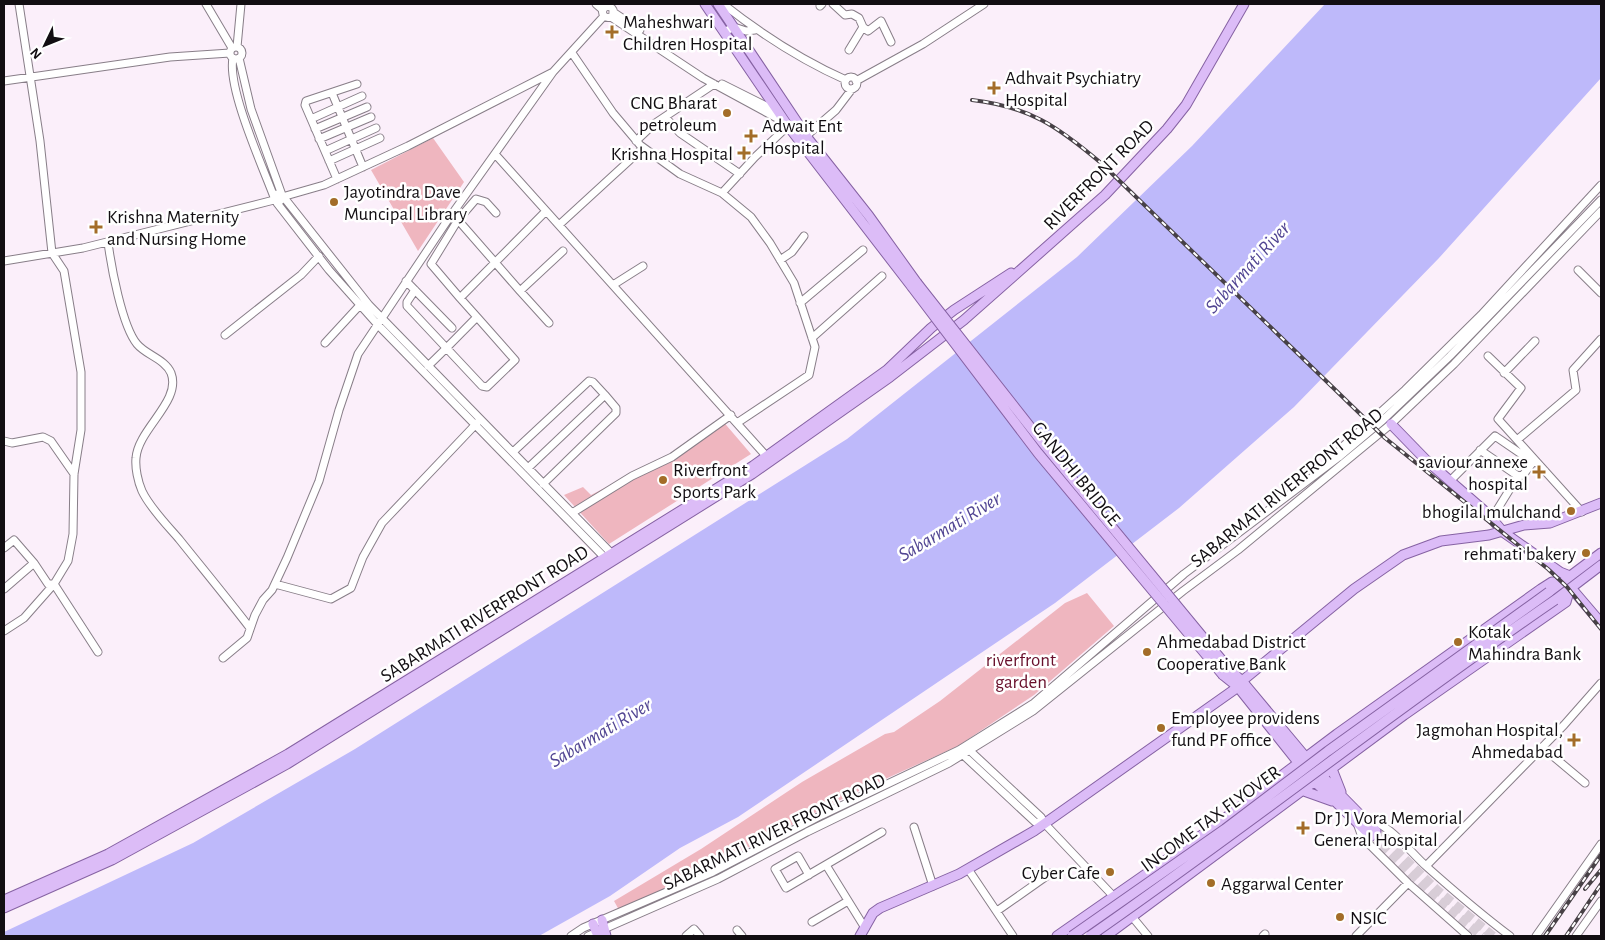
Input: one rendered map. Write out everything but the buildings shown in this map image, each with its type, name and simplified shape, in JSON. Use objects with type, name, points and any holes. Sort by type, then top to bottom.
[{"type":"main road","points":[[705,4],[786,124],[914,285]]},
{"type":"main road","points":[[718,4],[806,136],[914,285]]},
{"type":"main road","name":"RIVERFRONT ROAD","points":[[954,310],[1011,272],[1102,191],[1164,127],[1182,103],[1238,4]]},
{"type":"main road","name":"RIVERFRONT ROAD","points":[[939,340],[1105,195],[1167,129],[1186,105],[1244,4]]},
{"type":"main road","name":"GANDHI BRIDGE","points":[[914,285],[1227,672],[1240,684],[1302,760]]},
{"type":"main road","name":"SABARMATI RIVERFRONT ROAD","points":[[769,459],[887,370],[931,328],[954,310]]},
{"type":"main road","name":"SABARMATI RIVERFRONT ROAD","points":[[4,908],[112,860],[287,764],[769,459],[890,378],[939,340]]},
{"type":"main road","points":[[1390,424],[1492,518],[1503,532],[1560,572],[1570,576]]},
{"type":"main road","points":[[862,932],[873,913],[880,908],[933,886],[1045,824],[1240,684],[1354,589],[1403,555],[1432,543],[1550,523],[1601,503]]},
{"type":"main road","name":"INCOME TAX FLYOVER","points":[[1072,936],[1225,829],[1350,734],[1601,553]]},
{"type":"main road","name":"SABARMATI RIVERFRONT ROAD","points":[[4,900],[108,854],[288,754],[611,558]]},
{"type":"main road","points":[[1106,936],[1404,715],[1566,602],[1570,590],[1601,565]]},
{"type":"main road","points":[[1057,936],[1115,898],[1318,748],[1552,582],[1561,583]]},
{"type":"main road","points":[[1570,590],[1601,622]]},
{"type":"main road","name":"INCOME TAX FLYOVER","points":[[1090,936],[1232,836],[1426,690],[1570,590]]},
{"type":"main road","points":[[1283,737],[1300,744],[1318,748]]},
{"type":"main road","points":[[1283,737],[1287,759],[1286,772]]},
{"type":"main road","points":[[1302,760],[1312,765],[1319,779],[1374,834]]},
{"type":"main road","points":[[1302,760],[1306,773],[1319,779]]},
{"type":"main road","points":[[1332,769],[1340,801]]},
{"type":"main road","points":[[1304,791],[1340,801]]},
{"type":"street","points":[[4,631],[24,618],[54,584],[68,561],[74,534],[74,474],[80,430],[81,372],[64,271],[52,253],[31,77],[19,4]]},
{"type":"street","points":[[206,4],[234,53]]},
{"type":"street","points":[[242,4],[231,69],[240,101],[279,198],[319,256],[378,325],[474,425],[611,558]]},
{"type":"street","points":[[596,4],[609,10],[705,75],[778,112]]},
{"type":"street","points":[[723,4],[755,30],[792,53],[846,80]]},
{"type":"street","points":[[806,136],[836,110],[856,85],[856,81],[923,44],[984,4]]},
{"type":"street","points":[[836,5],[845,15],[852,14],[859,18],[863,27],[868,31],[881,20],[891,42]]},
{"type":"street","points":[[224,658],[247,638],[263,600],[275,584],[319,481],[339,410],[358,354],[406,281],[553,72],[609,10]]},
{"type":"street","points":[[609,10],[714,84],[786,124],[722,193]]},
{"type":"street","points":[[724,32],[734,27],[746,31],[755,30]]},
{"type":"street","points":[[849,50],[863,27]]},
{"type":"street","points":[[4,81],[170,58],[234,53]]},
{"type":"street","points":[[572,53],[586,76],[643,148],[680,174],[722,193],[751,217],[794,283],[814,348],[809,375],[737,423]]},
{"type":"street","points":[[4,261],[108,242],[279,198],[337,179],[553,72]]},
{"type":"street","points":[[846,80],[850,77],[856,81]]},
{"type":"street","points":[[846,80],[846,88],[852,89]]},
{"type":"street","points":[[337,179],[305,105],[306,101],[357,84]]},
{"type":"street","points":[[636,140],[665,117],[714,84]]},
{"type":"street","points":[[332,93],[362,167]]},
{"type":"street","points":[[311,119],[362,96]]},
{"type":"street","points":[[315,129],[367,107]]},
{"type":"street","points":[[319,139],[370,117]]},
{"type":"street","points":[[665,117],[680,134],[740,174]]},
{"type":"street","points":[[325,151],[376,128]]},
{"type":"street","points":[[329,161],[380,138]]},
{"type":"street","points":[[560,225],[643,148]]},
{"type":"street","points":[[495,154],[769,459]]},
{"type":"street","points":[[1340,457],[1341,448],[1406,390],[1481,315],[1601,185]]},
{"type":"street","points":[[279,198],[382,318],[572,513],[611,558]]},
{"type":"street","points":[[415,290],[407,302],[407,306],[445,349],[485,388],[514,363],[515,357],[431,264],[458,220],[476,199],[486,202],[496,213]]},
{"type":"street","name":"SABARMATI RIVERFRONT ROAD","points":[[571,936],[598,931],[822,815],[961,753],[989,732],[1034,703],[1184,574],[1340,457],[1383,420],[1436,370],[1601,200]]},
{"type":"street","points":[[460,298],[546,210]]},
{"type":"street","name":"SABARMATI RIVERFRONT ROAD","points":[[968,748],[1032,711],[1183,590],[1238,550],[1390,424],[1459,359],[1601,211]]},
{"type":"street","points":[[458,220],[549,323]]},
{"type":"street","points":[[780,260],[792,252],[804,236]]},
{"type":"street","points":[[108,242],[129,330],[137,344],[166,365],[171,374],[173,388],[163,408],[143,436],[136,457],[138,481],[143,492],[171,530],[250,628]]},
{"type":"street","points":[[800,303],[863,250]]},
{"type":"street","points":[[520,291],[563,251]]},
{"type":"street","points":[[225,335],[301,275],[319,256]]},
{"type":"street","points":[[614,285],[643,266]]},
{"type":"street","points":[[1578,270],[1601,292]]},
{"type":"street","points":[[812,338],[882,276]]},
{"type":"street","points":[[406,281],[452,328]]},
{"type":"street","points":[[325,343],[360,305]]},
{"type":"street","points":[[428,366],[477,317]]},
{"type":"street","points":[[1516,440],[1576,390],[1573,370],[1601,338]]},
{"type":"street","points":[[1504,373],[1535,342]]},
{"type":"street","points":[[1488,356],[1520,388],[1498,419],[1582,512]]},
{"type":"street","points":[[513,452],[589,381],[593,382],[616,408],[616,412],[543,484]]},
{"type":"street","points":[[528,468],[605,395]]},
{"type":"street","points":[[572,513],[632,476],[672,457],[731,415]]},
{"type":"street","points":[[275,584],[331,599],[351,588],[363,557],[382,523],[480,419]]},
{"type":"street","points":[[1450,481],[1495,436],[1533,462],[1523,475],[1518,476],[1492,518]]},
{"type":"street","points":[[4,441],[12,443],[43,437],[51,441],[74,474]]},
{"type":"street","points":[[1480,450],[1518,476]]},
{"type":"street","points":[[4,548],[14,540],[34,563],[48,584],[54,584]]},
{"type":"street","points":[[4,589],[34,563]]},
{"type":"street","points":[[54,584],[98,652]]},
{"type":"street","points":[[1426,866],[1542,747],[1601,683]]},
{"type":"street","points":[[1542,747],[1585,783]]},
{"type":"street","points":[[968,748],[1041,816],[1045,824],[1133,917],[1148,936]]},
{"type":"street","points":[[961,753],[1035,822],[1045,824]]},
{"type":"street","points":[[1468,936],[1408,883],[1362,837],[1361,821],[1377,821],[1398,838],[1426,866],[1510,936]]},
{"type":"street","points":[[914,827],[933,886]]},
{"type":"street","points":[[809,875],[798,856],[776,869],[786,888],[809,875],[882,832]]},
{"type":"street","points":[[1536,936],[1601,844]]},
{"type":"street","points":[[826,865],[848,901],[862,932]]},
{"type":"street","points":[[968,868],[1013,936]]},
{"type":"street","points":[[996,911],[1051,873]]},
{"type":"street","points":[[1356,936],[1408,883]]},
{"type":"street","points":[[812,922],[848,901]]},
{"type":"street","points":[[1576,936],[1601,901]]},
{"type":"street","points":[[686,936],[694,929],[700,936]]},
{"type":"green space","points":[[433,138],[464,182],[418,251],[371,170]]},
{"type":"green space","name":"Riverfront Sports Park","points":[[721,419],[751,454],[609,544],[564,495],[583,487],[591,495],[676,451]]},
{"type":"green space","name":"riverfront garden","points":[[1087,593],[1114,626],[1034,695],[958,746],[850,795],[706,869],[619,910],[614,901],[701,849],[802,782],[885,734],[894,732],[940,701],[1065,603]]},
{"type":"water","name":"Sabarmati River","points":[[1325,4],[1601,4],[1601,78],[1439,258],[1294,407],[1179,508],[1055,603],[738,817],[680,848],[610,896],[539,936],[4,936],[4,932],[193,843],[355,749],[847,439],[1077,257],[1192,146]]},
{"type":"tunnel","points":[[1376,831],[1436,889],[1493,936]]},
{"type":"tunnel","points":[[1371,836],[1431,894],[1482,936]]},
{"type":"railway","points":[[972,100],[1010,108],[1042,120],[1101,163],[1385,438],[1548,569],[1567,587],[1601,629]]},
{"type":"railway","points":[[1545,936],[1601,855]]},
{"type":"railway","points":[[1585,889],[1601,870]]},
{"type":"railway","points":[[1566,936],[1601,884]]},
{"type":"place","name":"Maheshwari Children Hospital","points":[[612,32]]},
{"type":"place","name":"Adhvait Psychiatry Hospital","points":[[994,88]]},
{"type":"place","name":"CNG Bharat petroleum","points":[[727,113]]},
{"type":"place","name":"Adwait Ent Hospital","points":[[751,136]]},
{"type":"place","name":"Krishna Hospital","points":[[744,153]]},
{"type":"place","name":"Jayotindra Dave Muncipal Library","points":[[334,202]]},
{"type":"place","name":"Krishna Maternity and Nursing Home","points":[[96,227]]},
{"type":"place","name":"saviour annexe hospital","points":[[1539,472]]},
{"type":"place","name":"Riverfront Sports Park","points":[[663,480]]},
{"type":"place","name":"bhogilal mulchand","points":[[1571,511]]},
{"type":"place","name":"rehmati bakery","points":[[1586,553]]},
{"type":"place","name":"Kotak Mahindra Bank","points":[[1458,642]]},
{"type":"place","name":"Ahmedabad District Cooperative Bank","points":[[1147,652]]},
{"type":"place","name":"Employee providens fund PF office","points":[[1161,728]]},
{"type":"place","name":"Jagmohan Hospital, Ahmedabad","points":[[1574,740]]},
{"type":"place","name":"Dr J J Vora Memorial General Hospital","points":[[1303,828]]},
{"type":"place","name":"Cyber Cafe","points":[[1110,872]]},
{"type":"place","name":"Aggarwal Center","points":[[1211,883]]},
{"type":"place","name":"NSIC","points":[[1340,917]]}]
